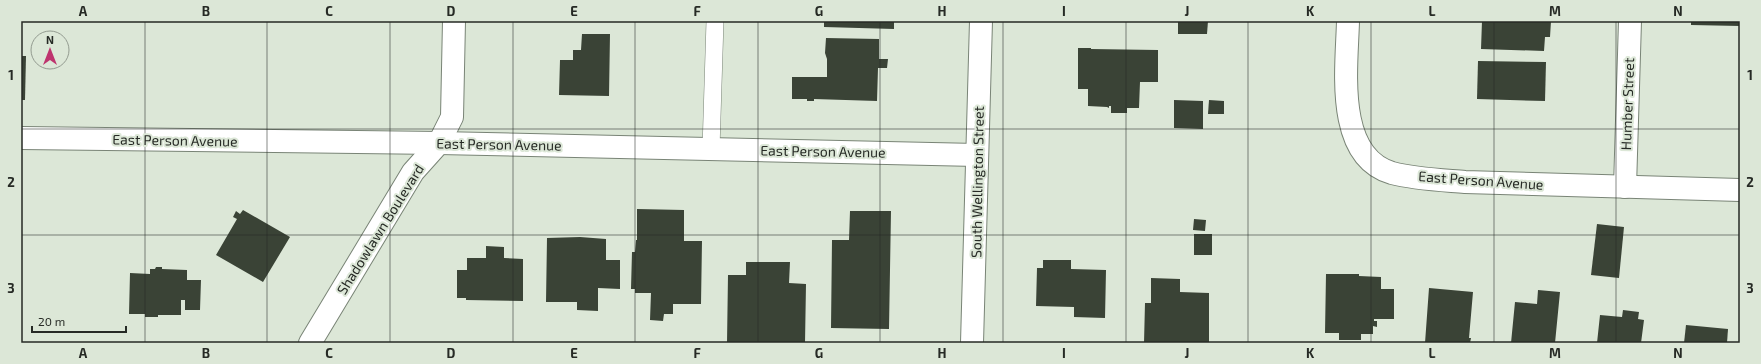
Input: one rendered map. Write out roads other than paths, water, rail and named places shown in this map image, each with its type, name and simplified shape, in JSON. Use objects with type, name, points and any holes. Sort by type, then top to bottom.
[{"type":"street","name":"Shadowlawn Boulevard","points":[[310,343],[414,172],[439,143],[452,117],[454,21]]},
{"type":"street","name":"South Wellington Street","points":[[972,343],[981,21]]},
{"type":"street","name":"East Person Avenue","points":[[1348,21],[1347,93],[1350,125],[1361,150],[1376,165],[1391,172],[1451,181],[1740,190]]},
{"type":"street","name":"Humber Street","points":[[1625,187],[1630,21]]},
{"type":"street","name":"East Person Avenue","points":[[21,138],[439,143],[977,155]]},
{"type":"lane","points":[[711,149],[715,21]]}]
